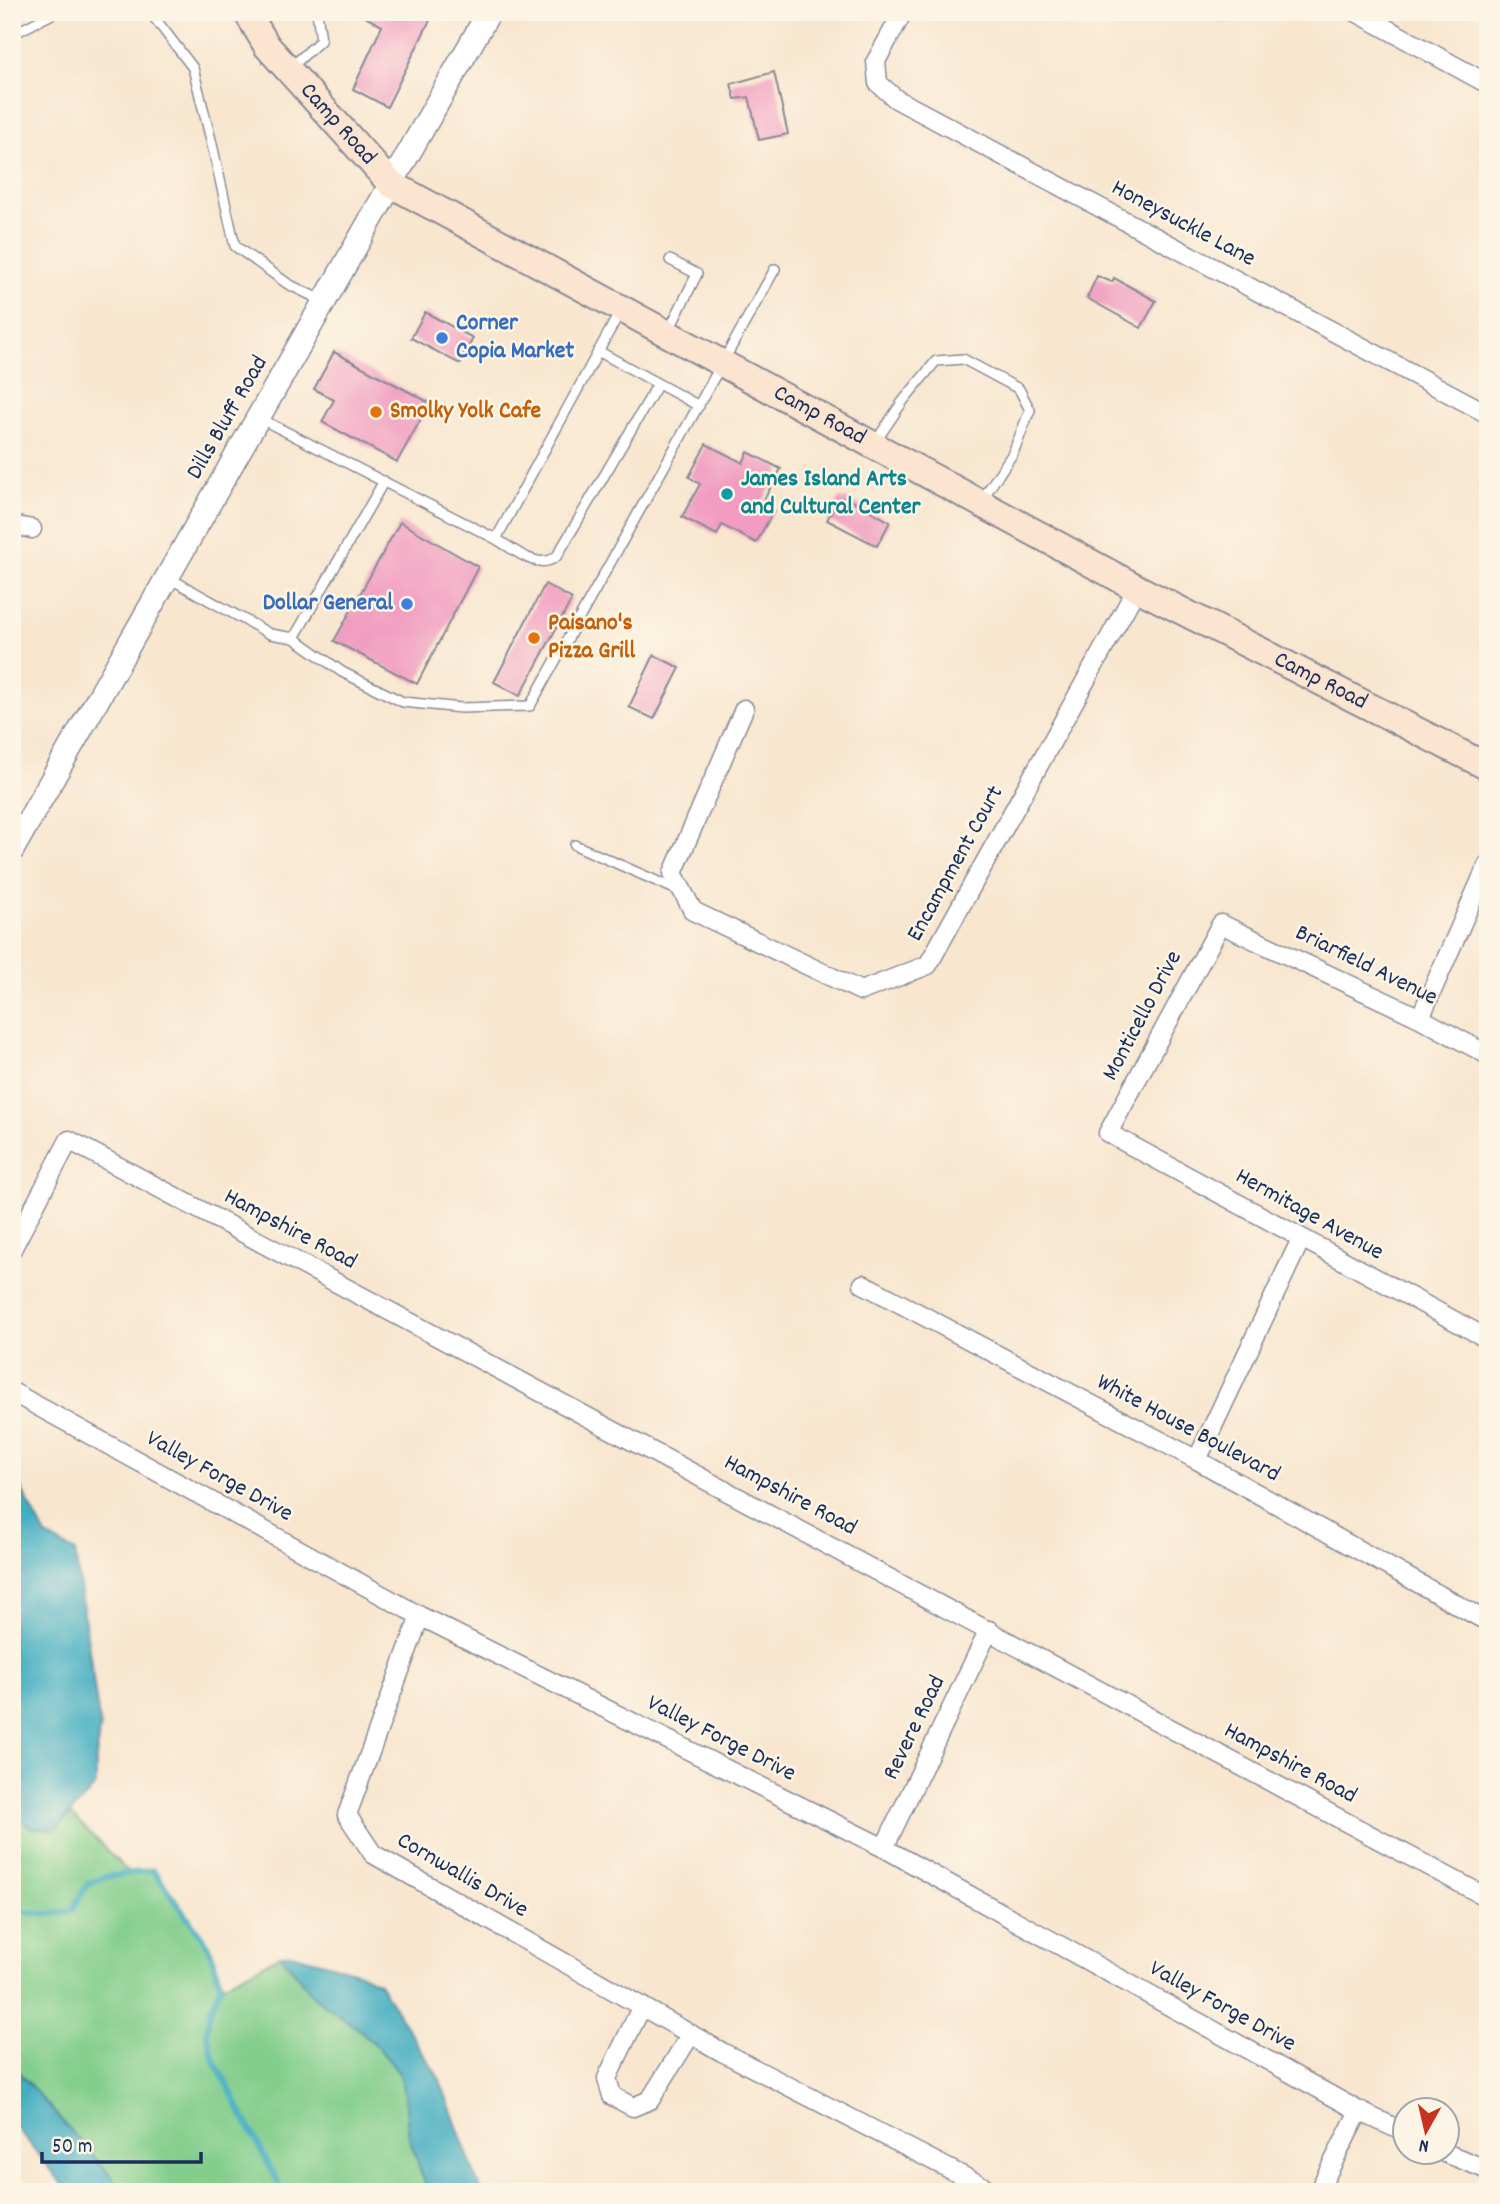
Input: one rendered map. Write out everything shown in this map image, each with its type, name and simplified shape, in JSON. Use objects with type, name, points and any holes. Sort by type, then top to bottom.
[{"type":"main road","name":"Camp Road","points":[[247,12],[267,46],[391,184],[1137,588],[1488,767]]},
{"type":"street","name":"Dills Bluff Road","points":[[12,850],[489,12]]},
{"type":"street","name":"Honeysuckle Lane","points":[[903,12],[876,61],[878,83],[896,99],[1488,414]]},
{"type":"street","points":[[1356,12],[1488,84]]},
{"type":"street","points":[[12,525],[32,529]]},
{"type":"street","name":"Encampment Court","points":[[684,893],[692,911],[862,991],[928,965],[1137,588]]},
{"type":"street","points":[[684,893],[673,873],[744,709]]},
{"type":"street","points":[[1420,1018],[1488,864]]},
{"type":"street","name":"Briarfield Avenue","points":[[1220,924],[1420,1018],[1488,1055]]},
{"type":"street","name":"Monticello Drive","points":[[1108,1132],[1220,924]]},
{"type":"street","name":"Hermitage Avenue","points":[[1108,1132],[1488,1339]]},
{"type":"street","name":"Hampshire Road","points":[[12,1249],[69,1140],[1488,1898]]},
{"type":"street","points":[[1197,1460],[1301,1239]]},
{"type":"street","name":"White House Boulevard","points":[[863,1284],[1197,1460],[1488,1622]]},
{"type":"street","name":"Valley Forge Drive","points":[[12,1391],[419,1616],[884,1848],[1392,2127]]},
{"type":"street","name":"Cornwallis Drive","points":[[419,1616],[347,1815],[373,1854],[691,2034],[994,2192]]},
{"type":"street","name":"Revere Road","points":[[884,1848],[989,1630]]},
{"type":"street","points":[[642,2006],[607,2078],[612,2096],[633,2108],[650,2100],[691,2034]]},
{"type":"street","points":[[1318,2192],[1359,2111]]},
{"type":"street","points":[[1462,2159],[1488,2170]]},
{"type":"lane","points":[[12,38],[17,32],[57,12]]},
{"type":"lane","points":[[150,12],[193,68],[235,246],[288,284],[325,302]]},
{"type":"lane","points":[[289,70],[321,40],[317,12]]},
{"type":"lane","points":[[667,334],[697,274],[670,260]]},
{"type":"lane","points":[[168,577],[270,634],[295,638],[342,672],[403,702],[461,708],[530,706],[775,269]]},
{"type":"lane","points":[[496,539],[621,309]]},
{"type":"lane","points":[[598,351],[699,406]]},
{"type":"lane","points":[[873,445],[903,401],[936,361],[963,359],[1019,389],[1030,410],[1013,453],[980,503]]},
{"type":"lane","points":[[259,418],[538,563],[550,561],[557,555],[658,384]]},
{"type":"lane","points":[[295,638],[384,481]]},
{"type":"lane","points":[[575,845],[684,893]]},
{"type":"green space","points":[[12,1808],[29,1827],[36,1828],[52,1827],[72,1815],[130,1874],[153,1870],[209,1947],[221,1986],[281,1955],[314,1997],[361,2031],[400,2074],[405,2094],[409,2137],[428,2192],[124,2192],[12,2065]]},
{"type":"water","points":[[12,1471],[46,1536],[75,1552],[100,1727],[96,1785],[54,1829],[29,1827],[12,1808]]},
{"type":"water","points":[[291,1954],[357,1972],[379,1983],[440,2080],[481,2192],[428,2192],[409,2137],[405,2094],[400,2074],[361,2031],[314,1997],[281,1955]]},
{"type":"water","points":[[12,2065],[124,2192],[69,2192],[12,2122]]},
{"type":"building","points":[[356,12],[434,12],[387,107],[353,89],[382,26]]},
{"type":"building","points":[[774,72],[788,134],[759,140],[749,97],[735,99],[731,84]]},
{"type":"building","points":[[1097,276],[1112,282],[1114,278],[1156,301],[1141,328],[1087,298]]},
{"type":"building","name":"Corner Copia Market","points":[[425,312],[473,338],[460,364],[411,338]]},
{"type":"building","name":"Smolky Yolk Cafe","points":[[334,352],[430,403],[397,462],[322,422],[334,400],[314,389]]},
{"type":"building","name":"James Island Arts and Cultural Center","points":[[706,444],[743,463],[748,452],[781,469],[762,503],[774,510],[756,543],[722,525],[717,535],[682,517],[700,484],[689,477]]},
{"type":"building","points":[[839,498],[849,499],[890,522],[877,546],[827,520]]},
{"type":"building","name":"Dollar General","points":[[400,522],[478,567],[417,684],[334,641]]},
{"type":"building","name":"Paisano's Pizza Grill","points":[[545,584],[572,599],[520,696],[494,682]]},
{"type":"building","points":[[654,655],[680,668],[654,719],[629,707]]},
{"type":"waterway","points":[[12,1906],[34,1913],[65,1912],[72,1910],[88,1883],[105,1877],[153,1870],[209,1947],[221,1986],[210,2010],[207,2033],[213,2058],[283,2192]]},
{"type":"place","name":"Corner Copia Market","points":[[442,338]]},
{"type":"place","name":"Smolky Yolk Cafe","points":[[376,412]]},
{"type":"place","name":"James Island Arts and Cultural Center","points":[[727,494]]},
{"type":"place","name":"Dollar General","points":[[407,604]]},
{"type":"place","name":"Paisano's Pizza Grill","points":[[534,638]]}]
